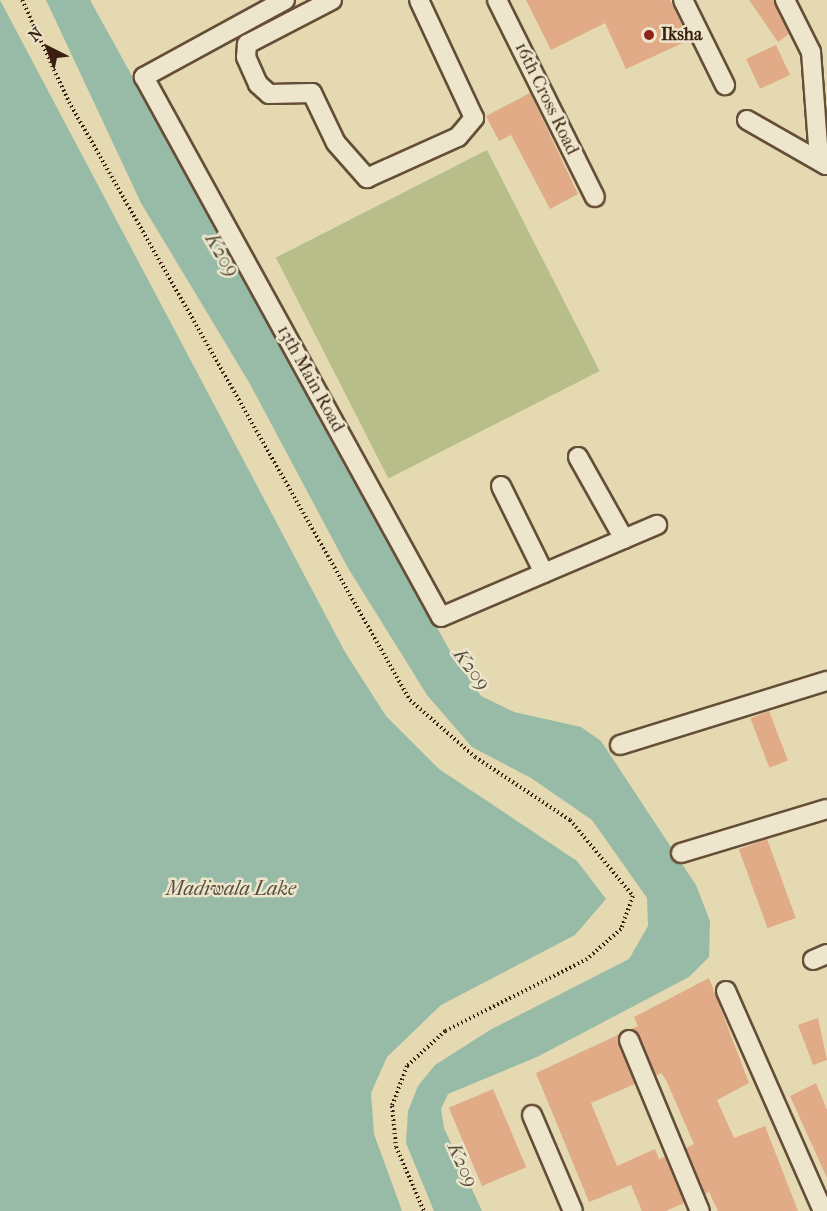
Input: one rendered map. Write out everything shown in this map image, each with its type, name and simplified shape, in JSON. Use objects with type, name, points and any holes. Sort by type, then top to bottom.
[{"type":"street","name":"13th Main Road","points":[[285,0],[144,77],[441,616],[657,525]]},
{"type":"street","points":[[332,0],[247,44],[246,57],[258,84],[269,94],[312,93],[336,143],[367,178],[458,137],[474,118],[419,0]]},
{"type":"street","name":"16th Cross Road","points":[[497,0],[595,197]]},
{"type":"street","points":[[683,0],[725,85]]},
{"type":"street","points":[[785,0],[811,52],[823,162]]},
{"type":"street","points":[[747,120],[823,162]]},
{"type":"street","points":[[578,457],[624,539]]},
{"type":"street","points":[[501,486],[544,573]]},
{"type":"street","points":[[620,746],[827,681]]},
{"type":"street","points":[[681,853],[827,809]]},
{"type":"street","points":[[726,991],[823,1211]]},
{"type":"street","points":[[629,1040],[700,1211]]},
{"type":"street","points":[[532,1115],[573,1211]]},
{"type":"path","points":[[22,0],[69,102],[410,700],[475,757],[570,820],[633,896],[621,928],[587,959],[445,1031],[407,1066],[392,1106],[396,1146],[424,1211]]},
{"type":"shaded area","points":[[487,150],[600,371],[388,479],[276,258]]},
{"type":"water","name":"Madiwala Lake","points":[[0,0],[345,652],[386,716],[439,769],[577,861],[606,899],[575,935],[441,1005],[387,1057],[371,1093],[374,1134],[402,1211],[0,1211]]},
{"type":"water","name":"K209","points":[[46,0],[90,0],[450,651],[481,696],[514,712],[581,727],[601,741],[696,885],[710,921],[709,957],[689,977],[537,1057],[448,1094],[441,1109],[444,1128],[482,1211],[434,1211],[406,1143],[408,1111],[418,1086],[435,1065],[490,1030],[629,959],[648,926],[647,898],[592,820],[531,778],[472,747],[427,695],[348,568],[250,384],[141,203]]},
{"type":"building","points":[[526,0],[670,0],[689,40],[626,69],[605,23],[551,50]]},
{"type":"building","points":[[749,0],[774,0],[789,34],[778,42]]},
{"type":"building","points":[[776,45],[790,75],[760,89],[746,59]]},
{"type":"building","points":[[530,93],[578,194],[550,209],[511,135],[499,141],[486,116]]},
{"type":"building","points":[[769,711],[788,760],[769,768],[750,718]]},
{"type":"building","points":[[767,839],[796,918],[768,928],[739,849]]},
{"type":"building","points":[[709,978],[749,1083],[717,1100],[734,1138],[765,1126],[798,1211],[718,1211],[709,1192],[705,1194],[686,1148],[694,1144],[666,1080],[661,1073],[656,1076],[639,1036],[631,1029],[638,1026],[634,1017]]},
{"type":"building","points":[[818,1018],[827,1060],[813,1065],[798,1025]]},
{"type":"building","points":[[620,1034],[619,1044],[635,1084],[591,1103],[617,1166],[655,1149],[659,1159],[665,1157],[684,1203],[666,1211],[642,1211],[631,1185],[589,1202],[536,1073]]},
{"type":"building","points":[[816,1083],[827,1110],[827,1178],[790,1096]]},
{"type":"building","points":[[493,1089],[526,1167],[482,1186],[449,1108]]},
{"type":"place","name":"Iksha","points":[[649,35]]}]
